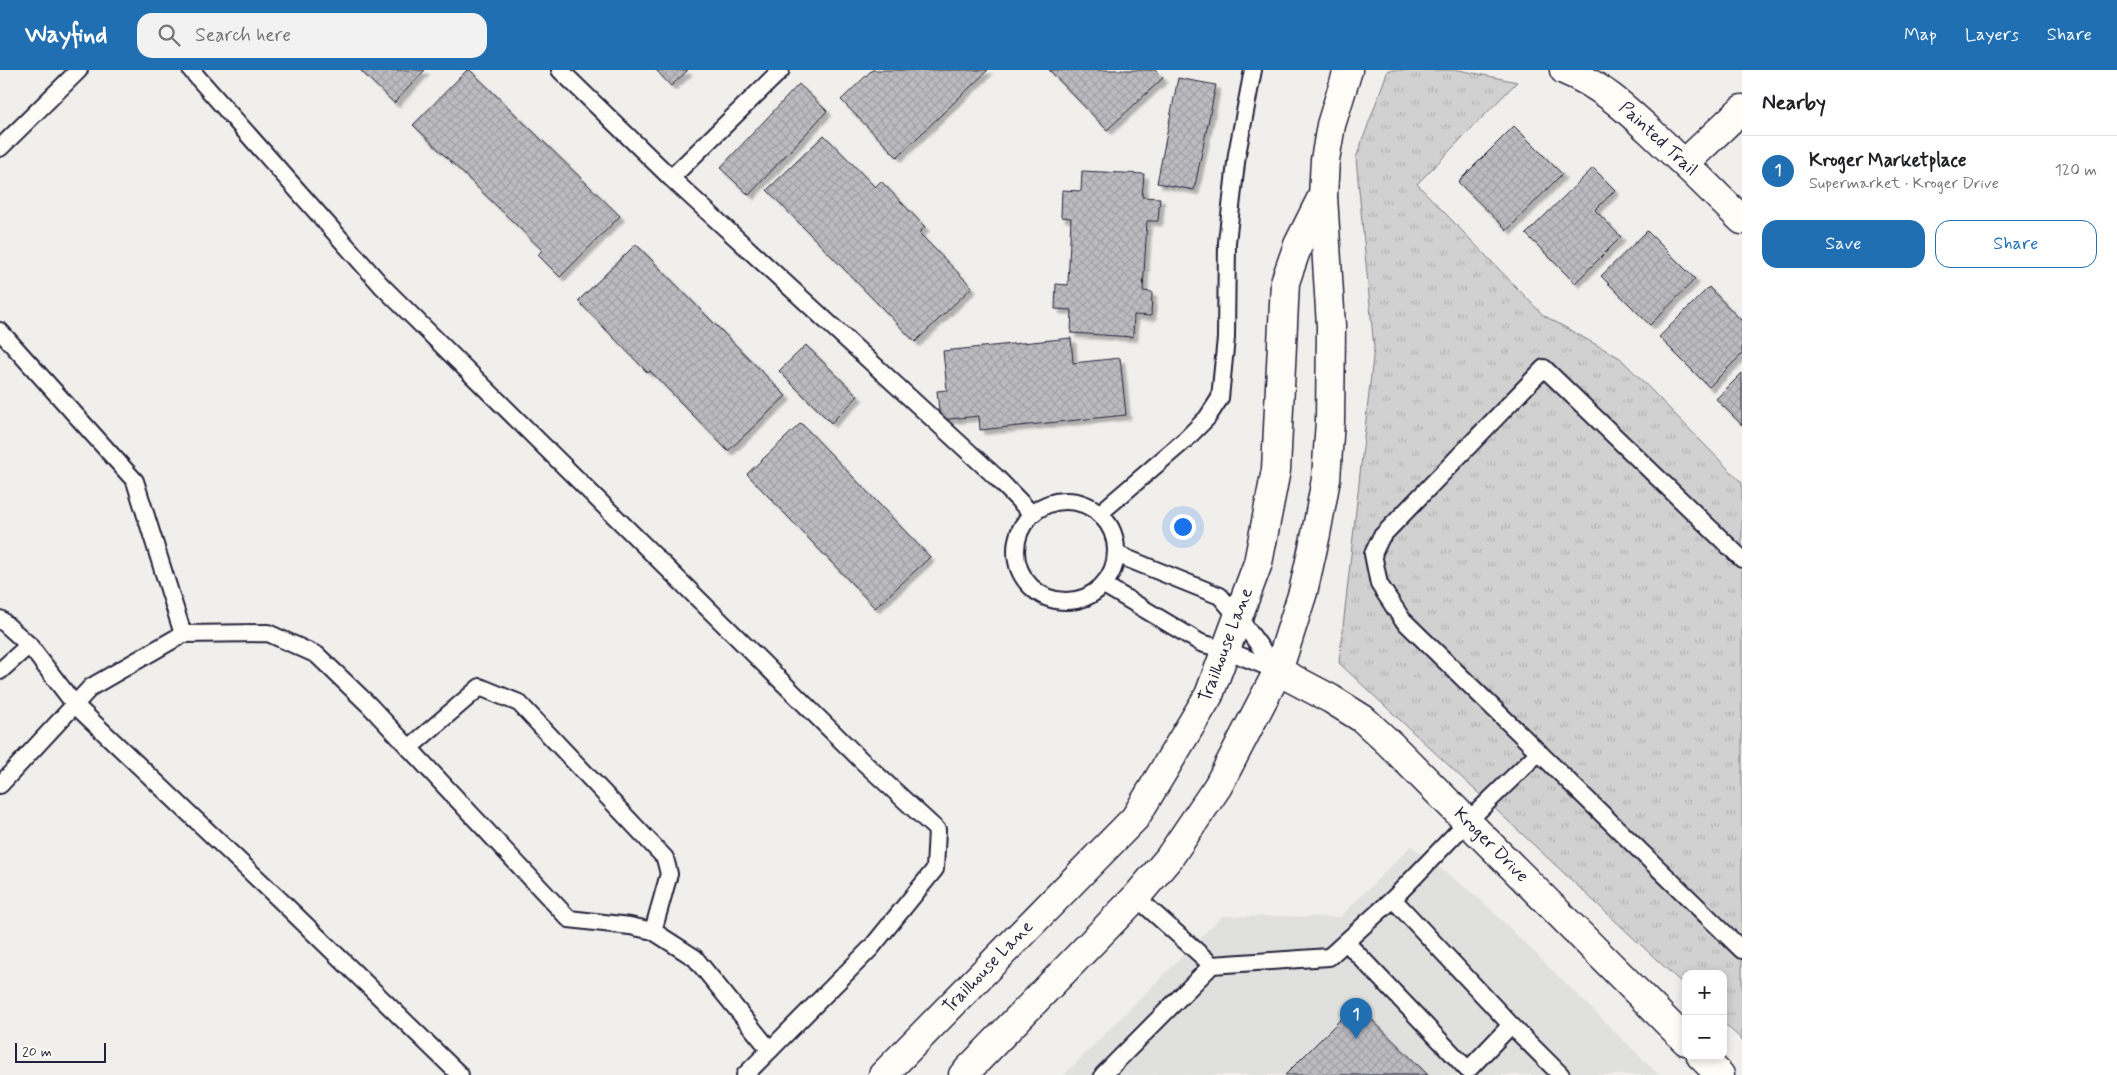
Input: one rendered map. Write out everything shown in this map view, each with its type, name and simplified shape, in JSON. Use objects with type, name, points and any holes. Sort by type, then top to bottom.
[{"type":"street","name":"Trailhouse Lane","points":[[963,1075],[1136,897],[1168,858],[1218,786],[1278,671],[1303,592],[1326,479],[1330,421],[1331,344],[1323,196],[1325,160],[1331,125],[1348,70]]},
{"type":"street","name":"Painted Trail","points":[[1564,70],[1593,83],[1616,100],[1685,163],[1742,220]]},
{"type":"street","points":[[1685,163],[1742,109]]},
{"type":"street","name":"Trailhouse Lane","points":[[883,1075],[1135,818],[1209,694],[1258,563],[1276,470],[1285,282],[1298,245],[1323,196]]},
{"type":"street","name":"Kroger Drive","points":[[1278,671],[1331,699],[1363,719],[1418,770],[1467,822],[1682,1037]]},
{"type":"street","points":[[1705,1060],[1720,1075]]},
{"type":"lane","points":[[0,148],[79,70]]},
{"type":"lane","points":[[191,70],[382,286],[861,760],[938,830],[935,869],[871,948],[745,1075]]},
{"type":"lane","points":[[560,70],[671,178],[996,477],[1032,514]]},
{"type":"lane","points":[[671,178],[781,70]]},
{"type":"lane","points":[[1099,514],[1184,441],[1207,418],[1220,398],[1226,338],[1227,242],[1238,154],[1253,70]]},
{"type":"lane","points":[[0,331],[135,481],[183,634]]},
{"type":"lane","points":[[1742,559],[1544,368],[1381,536],[1373,554],[1379,584],[1402,619],[1742,950]]},
{"type":"lane","points":[[1062,501],[1079,503],[1099,514],[1107,522],[1115,537],[1116,554],[1113,570],[1104,585],[1090,595],[1075,600],[1059,601],[1044,596],[1031,586],[1021,574],[1017,558],[1017,542],[1022,527],[1032,514],[1046,506],[1062,501]]},
{"type":"lane","points":[[1116,554],[1220,596],[1278,671]]},
{"type":"lane","points":[[1104,585],[1201,643],[1226,650],[1278,671]]},
{"type":"lane","points":[[0,619],[28,646],[75,705],[460,1075]]},
{"type":"lane","points":[[0,785],[91,687],[183,634],[268,633],[316,654],[369,705],[569,919],[630,926],[653,931],[695,958],[770,1050]]},
{"type":"lane","points":[[0,671],[28,646]]},
{"type":"lane","points":[[408,748],[480,687],[518,703],[665,858],[669,874],[653,931]]},
{"type":"lane","points":[[1103,1075],[1212,965],[1329,957],[1393,899],[1467,822],[1539,752]]},
{"type":"lane","points":[[1136,897],[1212,965]]},
{"type":"lane","points":[[1393,899],[1511,1025],[1561,1075]]},
{"type":"lane","points":[[1346,942],[1468,1070],[1511,1025]]},
{"type":"shaded area","points":[[1411,846],[1480,899],[1659,1075],[1064,1075],[1222,916],[1340,917]]},
{"type":"green space","points":[[1388,70],[1459,70],[1517,82],[1417,184],[1543,315],[1620,358],[1742,483],[1742,1040],[1727,1026],[1727,970],[1682,970],[1682,983],[1339,663],[1374,348],[1356,158]]},
{"type":"building","points":[[360,70],[425,70],[394,103]]},
{"type":"building","points":[[467,70],[470,70],[620,216],[560,277],[538,255],[542,250],[413,125]]},
{"type":"building","points":[[656,70],[688,70],[671,86]]},
{"type":"building","points":[[872,70],[988,70],[897,157],[841,100]]},
{"type":"building","points":[[1049,70],[1155,70],[1163,78],[1107,130]]},
{"type":"building","points":[[1178,78],[1216,85],[1194,190],[1157,183]]},
{"type":"building","points":[[799,84],[827,111],[749,195],[720,168]]},
{"type":"building","points":[[1514,126],[1562,174],[1507,230],[1458,182]]},
{"type":"building","points":[[824,135],[875,187],[881,181],[925,227],[919,233],[972,287],[915,342],[767,190]]},
{"type":"building","points":[[1593,168],[1615,190],[1595,210],[1621,237],[1575,283],[1526,234]]},
{"type":"building","points":[[1082,171],[1144,174],[1142,197],[1160,198],[1158,221],[1147,221],[1143,291],[1152,292],[1151,316],[1134,315],[1133,337],[1071,333],[1072,310],[1055,309],[1056,284],[1068,285],[1071,218],[1061,217],[1062,190],[1081,191]]},
{"type":"building","points":[[1647,231],[1695,279],[1650,325],[1601,276]]},
{"type":"building","points":[[636,244],[786,396],[728,451],[578,301]]},
{"type":"building","points":[[1709,287],[1742,321],[1742,354],[1709,387],[1659,337]]},
{"type":"building","points":[[1071,338],[1073,363],[1120,358],[1126,415],[980,430],[979,416],[940,420],[937,391],[947,390],[943,351]]},
{"type":"building","points":[[806,345],[858,396],[831,423],[779,371]]},
{"type":"building","points":[[1742,373],[1742,425],[1716,399]]},
{"type":"building","points":[[801,423],[930,557],[875,608],[747,474]]},
{"type":"building","points":[[1356,1004],[1428,1075],[1285,1075]]},
{"type":"place","name":"Kroger Marketplace","points":[[1356,1039]]}]
